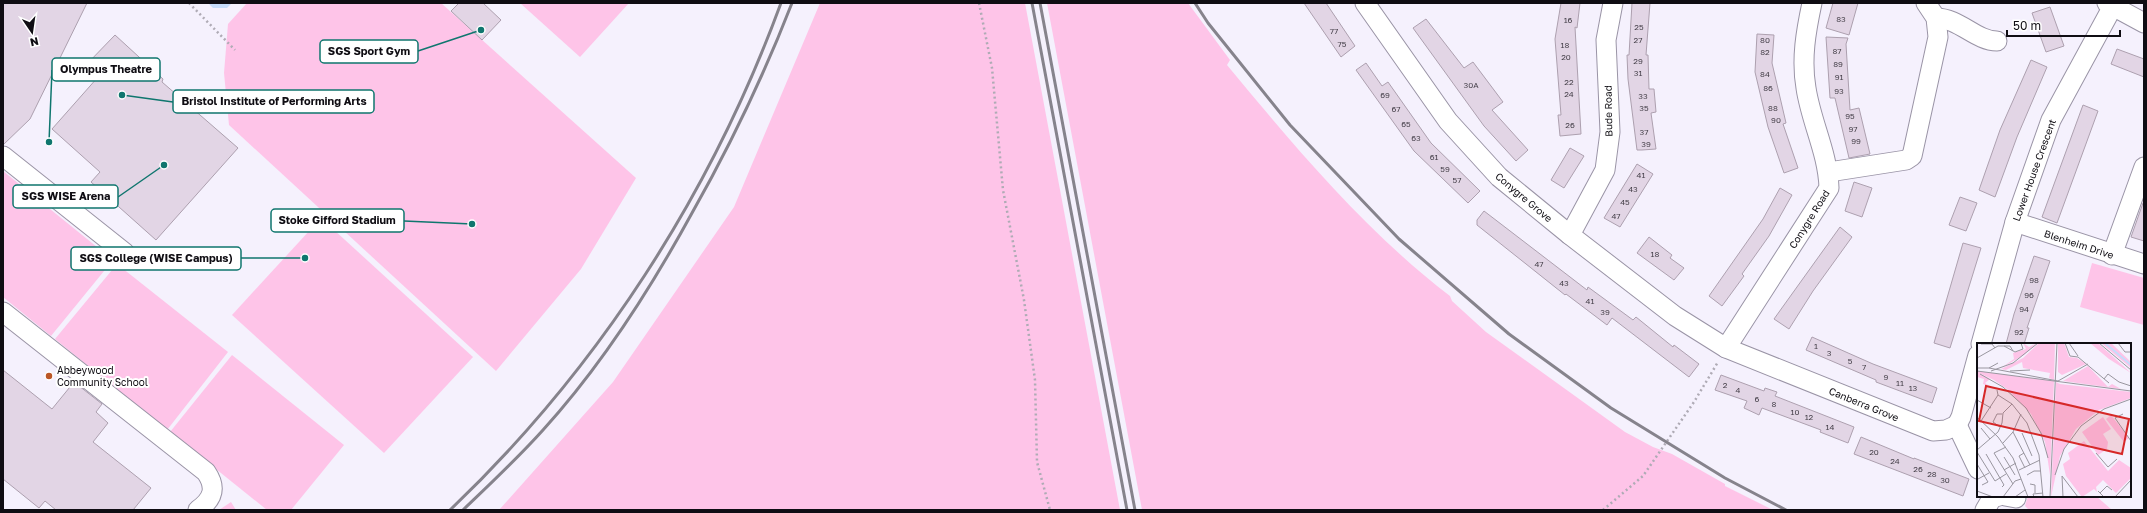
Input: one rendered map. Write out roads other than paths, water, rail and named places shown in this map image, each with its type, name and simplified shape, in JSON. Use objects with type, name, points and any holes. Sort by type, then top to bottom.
[{"type":"street","name":"Conygre Grove","points":[[1365,3],[1448,120],[1499,177],[1570,235],[1675,316],[1726,348]]},
{"type":"street","name":"Bude Road","points":[[1570,235],[1605,170],[1610,132],[1606,40],[1613,3]]},
{"type":"street","name":"Conygre Road","points":[[1726,348],[1829,188],[1828,172],[1805,87],[1804,38],[1812,3]]},
{"type":"street","points":[[2110,5],[2144,23]]},
{"type":"street","name":"Lower House Crescent","points":[[1981,343],[2015,222],[2051,120],[2110,5]]},
{"type":"street","points":[[1828,172],[1912,158],[1937,41],[1931,10]]},
{"type":"street","points":[[1931,10],[1989,39],[1997,41]]},
{"type":"street","points":[[3,156],[125,254]]},
{"type":"street","points":[[2112,255],[2144,167]]},
{"type":"street","name":"Blenheim Drive","points":[[2015,222],[2112,255],[2144,264]]},
{"type":"street","points":[[3,312],[206,472],[212,482],[213,492],[208,503],[198,510]]},
{"type":"street","name":"Canberra Grove","points":[[1726,348],[1934,431],[1946,430],[1957,425]]},
{"type":"street","points":[[1977,360],[1961,417],[1957,425],[1977,467]]},
{"type":"water","points":[[208,3],[232,3],[227,8],[213,8]]},
{"type":"railway","points":[[450,510],[504,456],[554,398],[601,338],[645,275],[685,210],[721,143],[753,74],[781,3]]},
{"type":"railway","points":[[463,510],[524,451],[565,405],[624,326],[676,242],[706,188],[758,83],[792,3]]},
{"type":"railway","points":[[1032,3],[1127,510]]},
{"type":"railway","points":[[1040,3],[1135,510]]},
{"type":"railway","points":[[1195,3],[1208,23],[1290,125],[1399,239],[1509,334],[1611,408],[1725,478],[1786,510]]},
{"type":"place","name":"SGS Sport Gym","points":[[481,30]]},
{"type":"place","name":"Bristol Institute of Performing Arts","points":[[122,95]]},
{"type":"place","name":"Olympus Theatre","points":[[49,142]]},
{"type":"place","name":"SGS WISE Arena","points":[[164,165]]},
{"type":"place","name":"Stoke Gifford Stadium","points":[[472,224]]},
{"type":"place","name":"SGS College (WISE Campus)","points":[[305,258]]},
{"type":"place","name":"Abbeywood Community School","points":[[49,376]]}]
